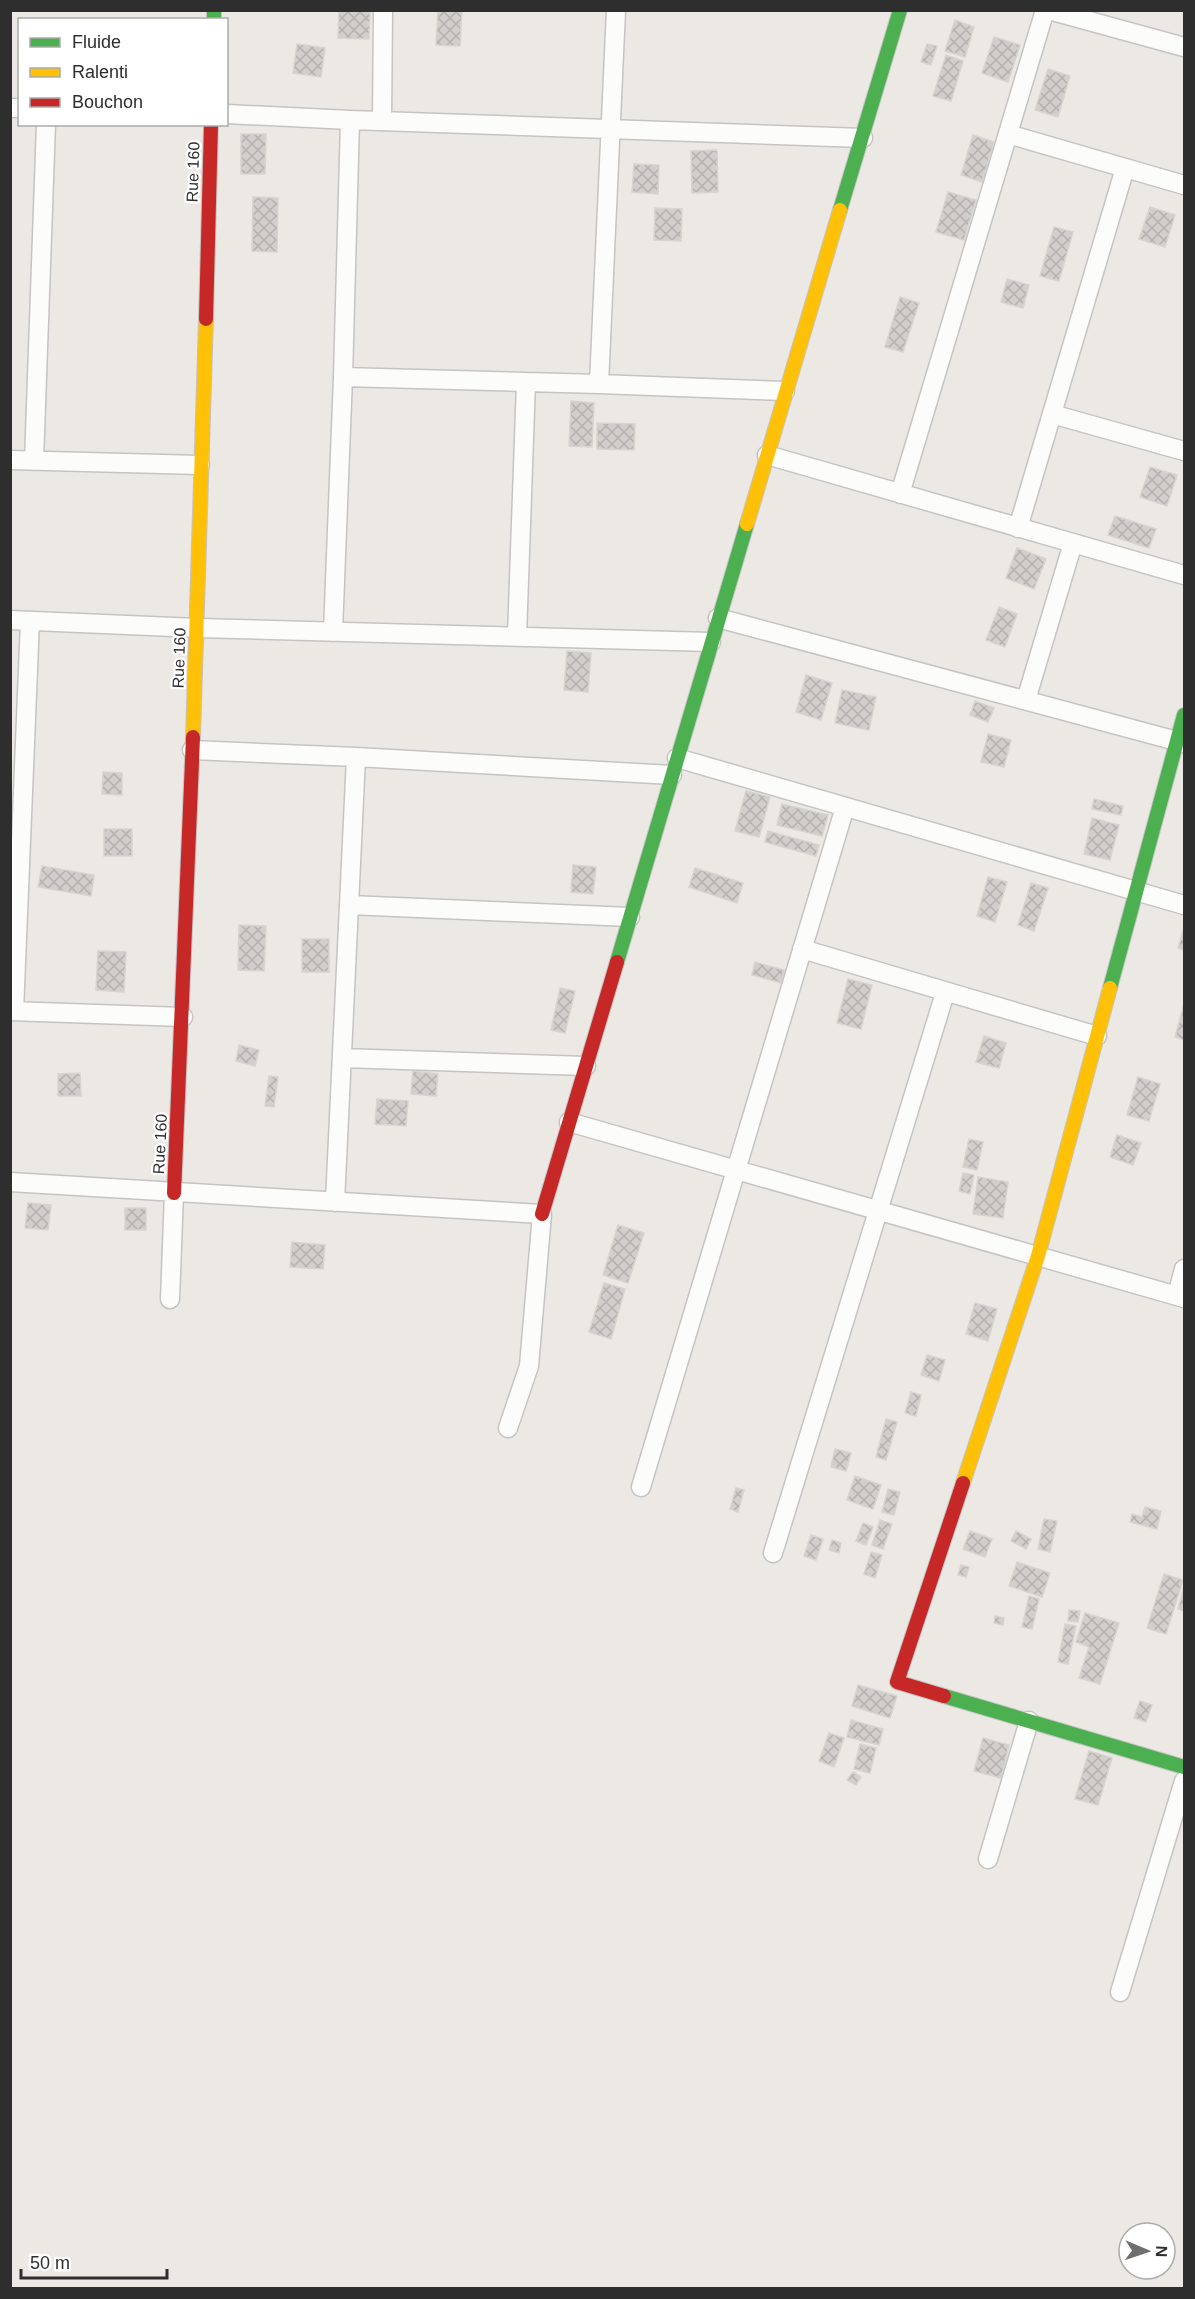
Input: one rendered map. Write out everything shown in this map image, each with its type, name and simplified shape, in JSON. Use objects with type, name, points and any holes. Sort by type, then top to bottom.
[{"type":"street","points":[[382,121],[383,10]]},
{"type":"street","points":[[599,384],[616,10]]},
{"type":"street","points":[[508,1428],[529,1366],[542,1214],[900,10]]},
{"type":"street","points":[[900,494],[1047,10],[1082,15],[1185,47]]},
{"type":"street","points":[[228,114],[863,138]]},
{"type":"street","points":[[333,632],[350,120]]},
{"type":"street","points":[[34,461],[46,126]]},
{"type":"street","name":"Rue 160","points":[[174,1193],[183,1017],[211,126]]},
{"type":"street","points":[[1008,134],[1185,185]]},
{"type":"street","points":[[1018,528],[1125,168]]},
{"type":"street","points":[[343,377],[785,391]]},
{"type":"street","points":[[517,636],[525,382]]},
{"type":"street","points":[[1052,414],[1185,451]]},
{"type":"street","points":[[767,455],[1185,575]]},
{"type":"street","points":[[10,460],[200,465]]},
{"type":"street","points":[[1026,700],[1073,543]]},
{"type":"street","points":[[718,618],[1181,742]]},
{"type":"street","points":[[10,620],[196,628],[711,642]]},
{"type":"street","points":[[30,621],[17,767],[12,1011],[183,1017]]},
{"type":"street","points":[[1185,715],[1181,742],[1136,891],[1038,1256],[897,1682],[1185,1767]]},
{"type":"street","points":[[192,750],[674,766],[845,807],[1185,905]]},
{"type":"street","points":[[335,1202],[356,757]]},
{"type":"street","points":[[641,1487],[845,807]]},
{"type":"street","points":[[349,905],[630,918]]},
{"type":"street","points":[[802,949],[1097,1036]]},
{"type":"street","points":[[773,1553],[945,993]]},
{"type":"street","points":[[342,1058],[586,1066]]},
{"type":"street","points":[[569,1122],[1181,1297],[1185,1269]]},
{"type":"street","points":[[10,1182],[542,1214]]},
{"type":"street","points":[[170,1299],[174,1193]]},
{"type":"street","points":[[988,1859],[1029,1721]]},
{"type":"street","points":[[1120,1992],[1185,1781]]},
{"type":"building","points":[[339,10],[370,11],[369,39],[338,38]]},
{"type":"building","points":[[438,10],[462,10],[460,46],[436,45]]},
{"type":"building","points":[[955,20],[974,27],[965,57],[945,51]]},
{"type":"building","points":[[994,37],[1020,45],[1008,82],[982,73]]},
{"type":"building","points":[[297,44],[325,48],[321,77],[293,73]]},
{"type":"building","points":[[927,44],[937,46],[931,65],[921,62]]},
{"type":"building","points":[[946,55],[963,61],[951,101],[933,96]]},
{"type":"building","points":[[1048,69],[1070,76],[1058,117],[1035,110]]},
{"type":"building","points":[[241,134],[266,134],[265,174],[241,174]]},
{"type":"building","points":[[973,135],[994,142],[982,182],[961,175]]},
{"type":"building","points":[[717,150],[718,192],[692,193],[691,151]]},
{"type":"building","points":[[634,164],[659,165],[658,194],[632,192]]},
{"type":"building","points":[[948,192],[976,200],[964,240],[936,232]]},
{"type":"building","points":[[253,197],[278,198],[277,252],[252,251]]},
{"type":"building","points":[[1150,207],[1175,215],[1165,247],[1139,239]]},
{"type":"building","points":[[655,208],[682,209],[681,241],[654,240]]},
{"type":"building","points":[[1054,227],[1073,232],[1059,281],[1040,276]]},
{"type":"building","points":[[1007,279],[1029,285],[1023,308],[1001,302]]},
{"type":"building","points":[[900,297],[919,303],[903,352],[885,347]]},
{"type":"building","points":[[571,401],[594,403],[592,447],[569,446]]},
{"type":"building","points":[[597,423],[635,424],[634,450],[597,449]]},
{"type":"building","points":[[1150,467],[1177,475],[1167,506],[1140,497]]},
{"type":"building","points":[[1115,516],[1156,529],[1149,548],[1108,535]]},
{"type":"building","points":[[1017,548],[1046,559],[1034,589],[1006,578]]},
{"type":"building","points":[[999,607],[1017,614],[1005,647],[986,640]]},
{"type":"building","points":[[567,651],[591,653],[588,692],[564,690]]},
{"type":"building","points":[[806,675],[832,683],[821,720],[796,712]]},
{"type":"building","points":[[842,690],[876,697],[869,730],[835,723]]},
{"type":"building","points":[[975,701],[994,708],[988,722],[970,715]]},
{"type":"building","points":[[988,734],[1011,740],[1004,767],[981,762]]},
{"type":"building","points":[[103,772],[122,773],[122,795],[102,794]]},
{"type":"building","points":[[746,791],[770,797],[759,837],[735,831]]},
{"type":"building","points":[[1094,799],[1123,806],[1121,815],[1092,809]]},
{"type":"building","points":[[782,804],[828,815],[822,836],[777,825]]},
{"type":"building","points":[[1092,818],[1119,825],[1110,860],[1084,854]]},
{"type":"building","points":[[104,829],[132,829],[132,856],[104,856]]},
{"type":"building","points":[[768,831],[819,845],[816,856],[765,842]]},
{"type":"building","points":[[573,865],[596,867],[593,894],[571,892]]},
{"type":"building","points":[[42,866],[94,875],[91,896],[38,887]]},
{"type":"building","points":[[695,868],[743,883],[737,903],[689,887]]},
{"type":"building","points":[[988,877],[1007,882],[995,922],[977,916]]},
{"type":"building","points":[[1031,883],[1048,888],[1034,931],[1018,925]]},
{"type":"building","points":[[239,925],[266,926],[264,971],[238,970]]},
{"type":"building","points":[[1184,927],[1184,950],[1178,948]]},
{"type":"building","points":[[302,939],[329,939],[329,972],[302,972]]},
{"type":"building","points":[[98,951],[126,952],[124,992],[96,990]]},
{"type":"building","points":[[755,962],[784,970],[781,983],[752,975]]},
{"type":"building","points":[[848,979],[872,985],[861,1029],[837,1023]]},
{"type":"building","points":[[560,988],[575,991],[565,1033],[551,1030]]},
{"type":"building","points":[[1184,1004],[1184,1040],[1175,1037]]},
{"type":"building","points":[[984,1036],[1006,1043],[999,1068],[976,1062]]},
{"type":"building","points":[[239,1045],[259,1050],[255,1066],[236,1061]]},
{"type":"building","points":[[413,1071],[438,1074],[436,1096],[411,1094]]},
{"type":"building","points":[[80,1073],[81,1096],[58,1096],[58,1074]]},
{"type":"building","points":[[269,1076],[278,1077],[274,1107],[265,1106]]},
{"type":"building","points":[[1138,1077],[1160,1084],[1149,1121],[1127,1115]]},
{"type":"building","points":[[377,1099],[408,1101],[406,1126],[375,1124]]},
{"type":"building","points":[[1117,1135],[1141,1143],[1133,1165],[1110,1157]]},
{"type":"building","points":[[969,1139],[983,1142],[977,1170],[963,1167]]},
{"type":"building","points":[[963,1173],[974,1175],[970,1194],[959,1191]]},
{"type":"building","points":[[978,1177],[1008,1182],[1003,1218],[973,1214]]},
{"type":"building","points":[[28,1203],[51,1205],[48,1230],[25,1228]]},
{"type":"building","points":[[125,1208],[146,1208],[146,1230],[125,1230]]},
{"type":"building","points":[[618,1225],[644,1233],[628,1283],[603,1275]]},
{"type":"building","points":[[292,1242],[325,1245],[323,1269],[290,1267]]},
{"type":"building","points":[[604,1283],[625,1289],[611,1339],[589,1332]]},
{"type":"building","points":[[975,1303],[997,1309],[988,1341],[966,1334]]},
{"type":"building","points":[[927,1355],[945,1360],[939,1381],[921,1375]]},
{"type":"building","points":[[911,1392],[921,1395],[916,1416],[905,1413]]},
{"type":"building","points":[[886,1419],[897,1422],[886,1460],[876,1457]]},
{"type":"building","points":[[835,1449],[851,1453],[846,1471],[831,1467]]},
{"type":"building","points":[[855,1476],[881,1485],[873,1509],[847,1500]]},
{"type":"building","points":[[736,1488],[744,1490],[738,1512],[730,1509]]},
{"type":"building","points":[[888,1489],[900,1492],[894,1515],[882,1512]]},
{"type":"building","points":[[1145,1507],[1161,1511],[1157,1529],[1130,1522],[1132,1514],[1142,1517]]},
{"type":"building","points":[[1044,1519],[1057,1521],[1050,1552],[1038,1549]]},
{"type":"building","points":[[880,1520],[892,1524],[883,1549],[872,1545]]},
{"type":"building","points":[[863,1523],[873,1527],[866,1545],[856,1541]]},
{"type":"building","points":[[970,1531],[992,1539],[985,1557],[963,1549]]},
{"type":"building","points":[[1016,1531],[1031,1539],[1026,1549],[1011,1541]]},
{"type":"building","points":[[811,1535],[823,1539],[816,1560],[804,1556]]},
{"type":"building","points":[[832,1540],[841,1543],[839,1553],[829,1550]]},
{"type":"building","points":[[871,1552],[882,1555],[875,1578],[864,1574]]},
{"type":"building","points":[[1017,1562],[1050,1573],[1042,1597],[1009,1586]]},
{"type":"building","points":[[961,1565],[969,1567],[966,1577],[958,1575]]},
{"type":"building","points":[[1164,1574],[1183,1580],[1166,1634],[1147,1628]]},
{"type":"building","points":[[1184,1586],[1184,1611],[1178,1609]]},
{"type":"building","points":[[1029,1596],[1039,1599],[1032,1629],[1022,1627]]},
{"type":"building","points":[[1069,1610],[1080,1611],[1078,1622],[1068,1621]]},
{"type":"building","points":[[1085,1613],[1119,1623],[1100,1684],[1079,1678],[1089,1647],[1076,1642]]},
{"type":"building","points":[[995,1616],[1004,1618],[1003,1625],[994,1623]]},
{"type":"building","points":[[1065,1624],[1076,1626],[1068,1664],[1058,1662]]},
{"type":"building","points":[[858,1685],[897,1696],[890,1718],[852,1706]]},
{"type":"building","points":[[1140,1701],[1152,1705],[1146,1722],[1134,1718]]},
{"type":"building","points":[[851,1720],[883,1729],[879,1745],[847,1737]]},
{"type":"building","points":[[829,1733],[844,1738],[834,1767],[819,1761]]},
{"type":"building","points":[[983,1738],[1009,1745],[1001,1778],[974,1771]]},
{"type":"building","points":[[860,1744],[876,1748],[870,1773],[854,1769]]},
{"type":"building","points":[[1089,1751],[1112,1758],[1098,1805],[1075,1799]]},
{"type":"building","points":[[853,1772],[861,1777],[856,1785],[847,1780]]},
{"type":"traffic: fast","points":[[214,10],[214,18]]},
{"type":"traffic: fast","points":[[840,210],[900,10]]},
{"type":"traffic: fast","points":[[617,962],[747,524]]},
{"type":"traffic: fast","points":[[1110,988],[1184,715]]},
{"type":"traffic: fast","points":[[944,1696],[1184,1767]]},
{"type":"traffic: slow","points":[[747,524],[840,210]]},
{"type":"traffic: slow","points":[[193,737],[206,319]]},
{"type":"traffic: slow","points":[[963,1483],[1038,1256],[1110,988]]},
{"type":"traffic: jam","points":[[206,319],[211,126]]},
{"type":"traffic: jam","points":[[174,1193],[193,737]]},
{"type":"traffic: jam","points":[[542,1214],[617,962]]},
{"type":"traffic: jam","points":[[944,1696],[897,1682],[963,1483]]}]
